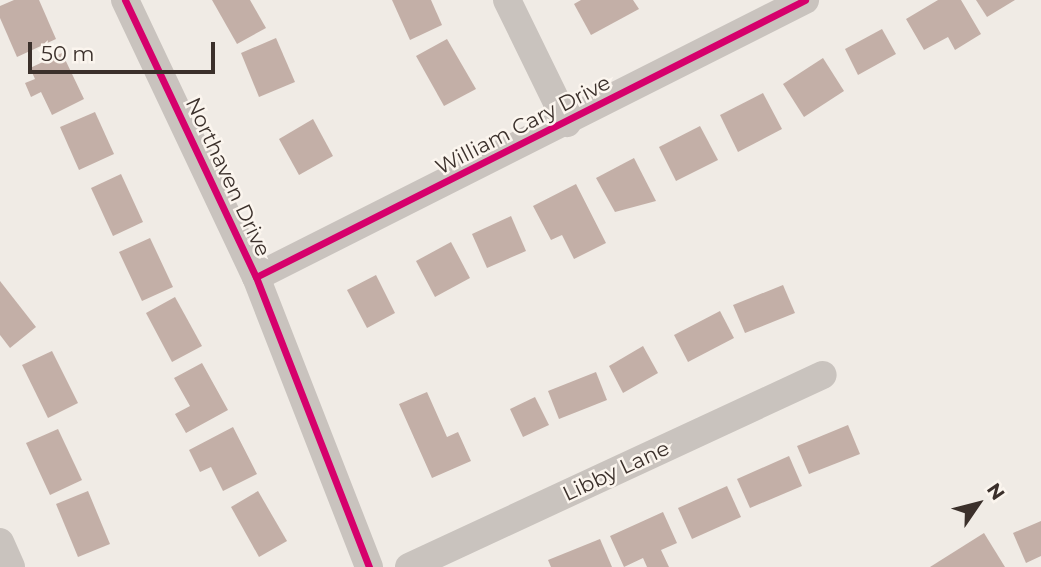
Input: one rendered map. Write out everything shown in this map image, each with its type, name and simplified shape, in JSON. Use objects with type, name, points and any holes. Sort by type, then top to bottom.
[{"type":"street","name":"Northaven Drive","points":[[125,0],[256,277],[369,567]]},
{"type":"street","points":[[507,0],[567,123]]},
{"type":"street","name":"William Cary Drive","points":[[256,277],[567,123],[805,0]]},
{"type":"street","name":"Libby Lane","points":[[409,567],[823,375]]},
{"type":"street","points":[[0,542],[11,567]]},
{"type":"building","points":[[14,0],[39,0],[56,39],[17,57],[0,18],[0,6]]},
{"type":"building","points":[[212,0],[250,0],[266,28],[237,44]]},
{"type":"building","points":[[392,0],[431,0],[442,25],[410,40]]},
{"type":"building","points":[[581,0],[633,0],[639,9],[591,35],[574,4]]},
{"type":"building","points":[[938,0],[961,0],[981,34],[955,50],[948,37],[924,50],[906,19]]},
{"type":"building","points":[[976,0],[1015,0],[987,17]]},
{"type":"building","points":[[882,29],[896,54],[858,75],[845,49]]},
{"type":"building","points":[[276,38],[295,82],[259,97],[241,53]]},
{"type":"building","points":[[447,39],[476,89],[444,106],[416,56]]},
{"type":"building","points":[[62,53],[84,99],[52,115],[41,92],[31,97],[25,83],[35,79],[30,68]]},
{"type":"building","points":[[823,58],[844,91],[804,117],[783,84]]},
{"type":"building","points":[[763,93],[782,129],[738,152],[720,115]]},
{"type":"building","points":[[95,112],[114,154],[79,170],[60,127]]},
{"type":"building","points":[[313,119],[333,156],[299,175],[279,139]]},
{"type":"building","points":[[700,126],[718,160],[676,181],[659,147]]},
{"type":"building","points":[[634,158],[656,201],[615,212],[596,178]]},
{"type":"building","points":[[121,174],[143,222],[113,236],[91,188]]},
{"type":"building","points":[[576,184],[606,243],[574,259],[562,235],[551,240],[533,206]]},
{"type":"building","points":[[511,216],[526,251],[487,268],[472,234]]},
{"type":"building","points":[[150,238],[173,287],[142,301],[119,252]]},
{"type":"building","points":[[451,242],[470,278],[435,297],[416,261]]},
{"type":"building","points":[[376,275],[395,313],[367,328],[347,290]]},
{"type":"building","points":[[0,281],[36,327],[10,348],[0,335]]},
{"type":"building","points":[[783,285],[795,313],[745,333],[733,305]]},
{"type":"building","points":[[175,297],[202,346],[172,362],[146,313]]},
{"type":"building","points":[[720,311],[734,338],[688,362],[674,335]]},
{"type":"building","points":[[643,346],[658,373],[623,393],[609,366]]},
{"type":"building","points":[[52,351],[78,403],[48,418],[22,365]]},
{"type":"building","points":[[202,363],[228,410],[186,433],[175,414],[190,406],[174,378]]},
{"type":"building","points":[[596,372],[607,400],[559,419],[548,391]]},
{"type":"building","points":[[427,392],[447,437],[458,432],[471,461],[432,478],[399,404]]},
{"type":"building","points":[[535,397],[549,425],[523,437],[510,409]]},
{"type":"building","points":[[848,425],[860,454],[809,474],[797,446]]},
{"type":"building","points":[[233,427],[257,474],[223,491],[211,467],[200,472],[189,450]]},
{"type":"building","points":[[58,429],[82,480],[50,495],[26,443]]},
{"type":"building","points":[[789,456],[802,486],[750,508],[737,479]]},
{"type":"building","points":[[727,486],[741,517],[692,539],[678,508]]},
{"type":"building","points":[[88,491],[110,544],[78,557],[56,504]]},
{"type":"building","points":[[258,491],[287,541],[259,557],[231,507]]},
{"type":"building","points":[[663,512],[677,543],[661,550],[669,567],[647,567],[643,558],[624,567],[610,536]]},
{"type":"building","points":[[1041,521],[1041,556],[1026,563],[1013,533]]},
{"type":"building","points":[[984,533],[1005,567],[930,567]]},
{"type":"building","points":[[600,539],[612,567],[551,567],[548,560]]},
{"type":"cycle path","points":[[125,0],[256,277],[369,567]]},
{"type":"cycle path","points":[[256,277],[805,0]]}]
